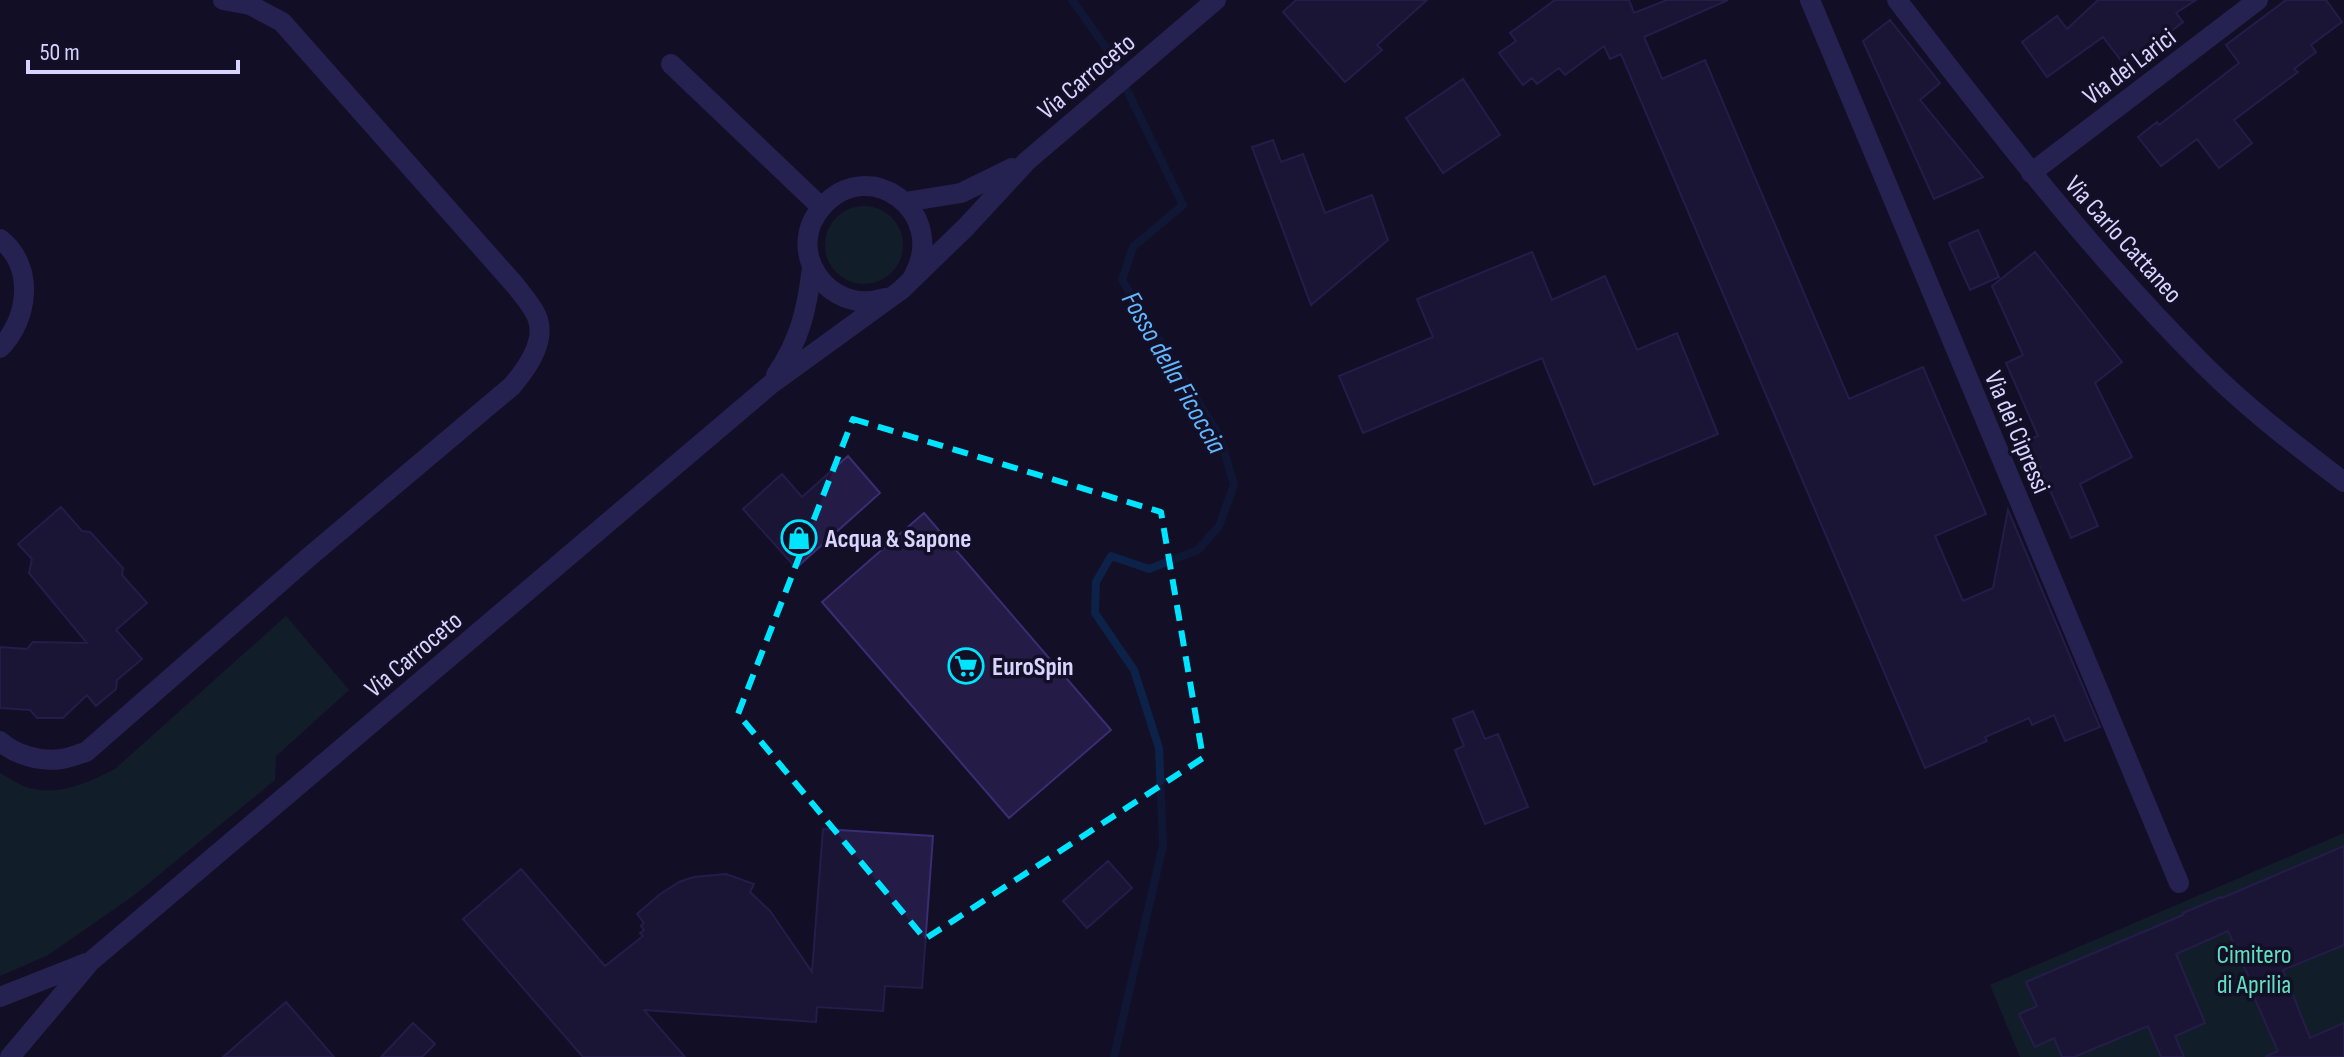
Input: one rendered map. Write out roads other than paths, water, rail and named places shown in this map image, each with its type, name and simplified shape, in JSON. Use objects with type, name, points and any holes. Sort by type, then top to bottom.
[{"type":"street","points":[[0,741],[31,758],[60,760],[86,752],[512,386],[531,363],[539,337],[537,314],[515,285],[282,22],[250,5],[223,0]]},
{"type":"street","name":"Via Carroceto","points":[[10,1057],[90,962],[770,385],[909,282],[966,227],[1027,161],[1216,0]]},
{"type":"street","name":"Via Carlo Cattaneo","points":[[1897,0],[2031,173],[2204,366],[2261,417],[2344,482]]},
{"type":"street","name":"Via dei Larici","points":[[2031,173],[2258,0]]},
{"type":"street","name":"Via dei Cipressi","points":[[1817,3],[2179,883]]},
{"type":"street","points":[[671,64],[821,207],[841,192],[864,186],[885,190],[905,202],[918,220],[923,242],[920,263],[909,282]]},
{"type":"street","name":"Via Carroceto","points":[[905,202],[961,193],[1027,161]]},
{"type":"street","name":"Via Carroceto","points":[[770,385],[788,358],[802,328],[812,268],[808,235],[821,207]]},
{"type":"street","points":[[0,239],[6,243],[19,265],[25,289],[22,314],[11,337],[0,348]]},
{"type":"street","points":[[812,268],[833,292],[846,298],[865,302],[890,296]]},
{"type":"street","name":"Via Carroceto","points":[[0,997],[90,962]]},
{"type":"waterway","name":"Fosso della Ficoccia","points":[[1072,0],[1107,49],[1183,205],[1133,247],[1122,280],[1220,437],[1234,485],[1219,526],[1198,550],[1149,569],[1111,556],[1096,582],[1095,613],[1134,670],[1159,748],[1163,845],[1114,1057]]},
{"type":"place","name":"Acqua & Sapone","points":[[799,538]]},
{"type":"place","name":"EuroSpin","points":[[966,666]]},
{"type":"park label","name":"Cimitero di Aprilia","points":[[2254,969]]}]
